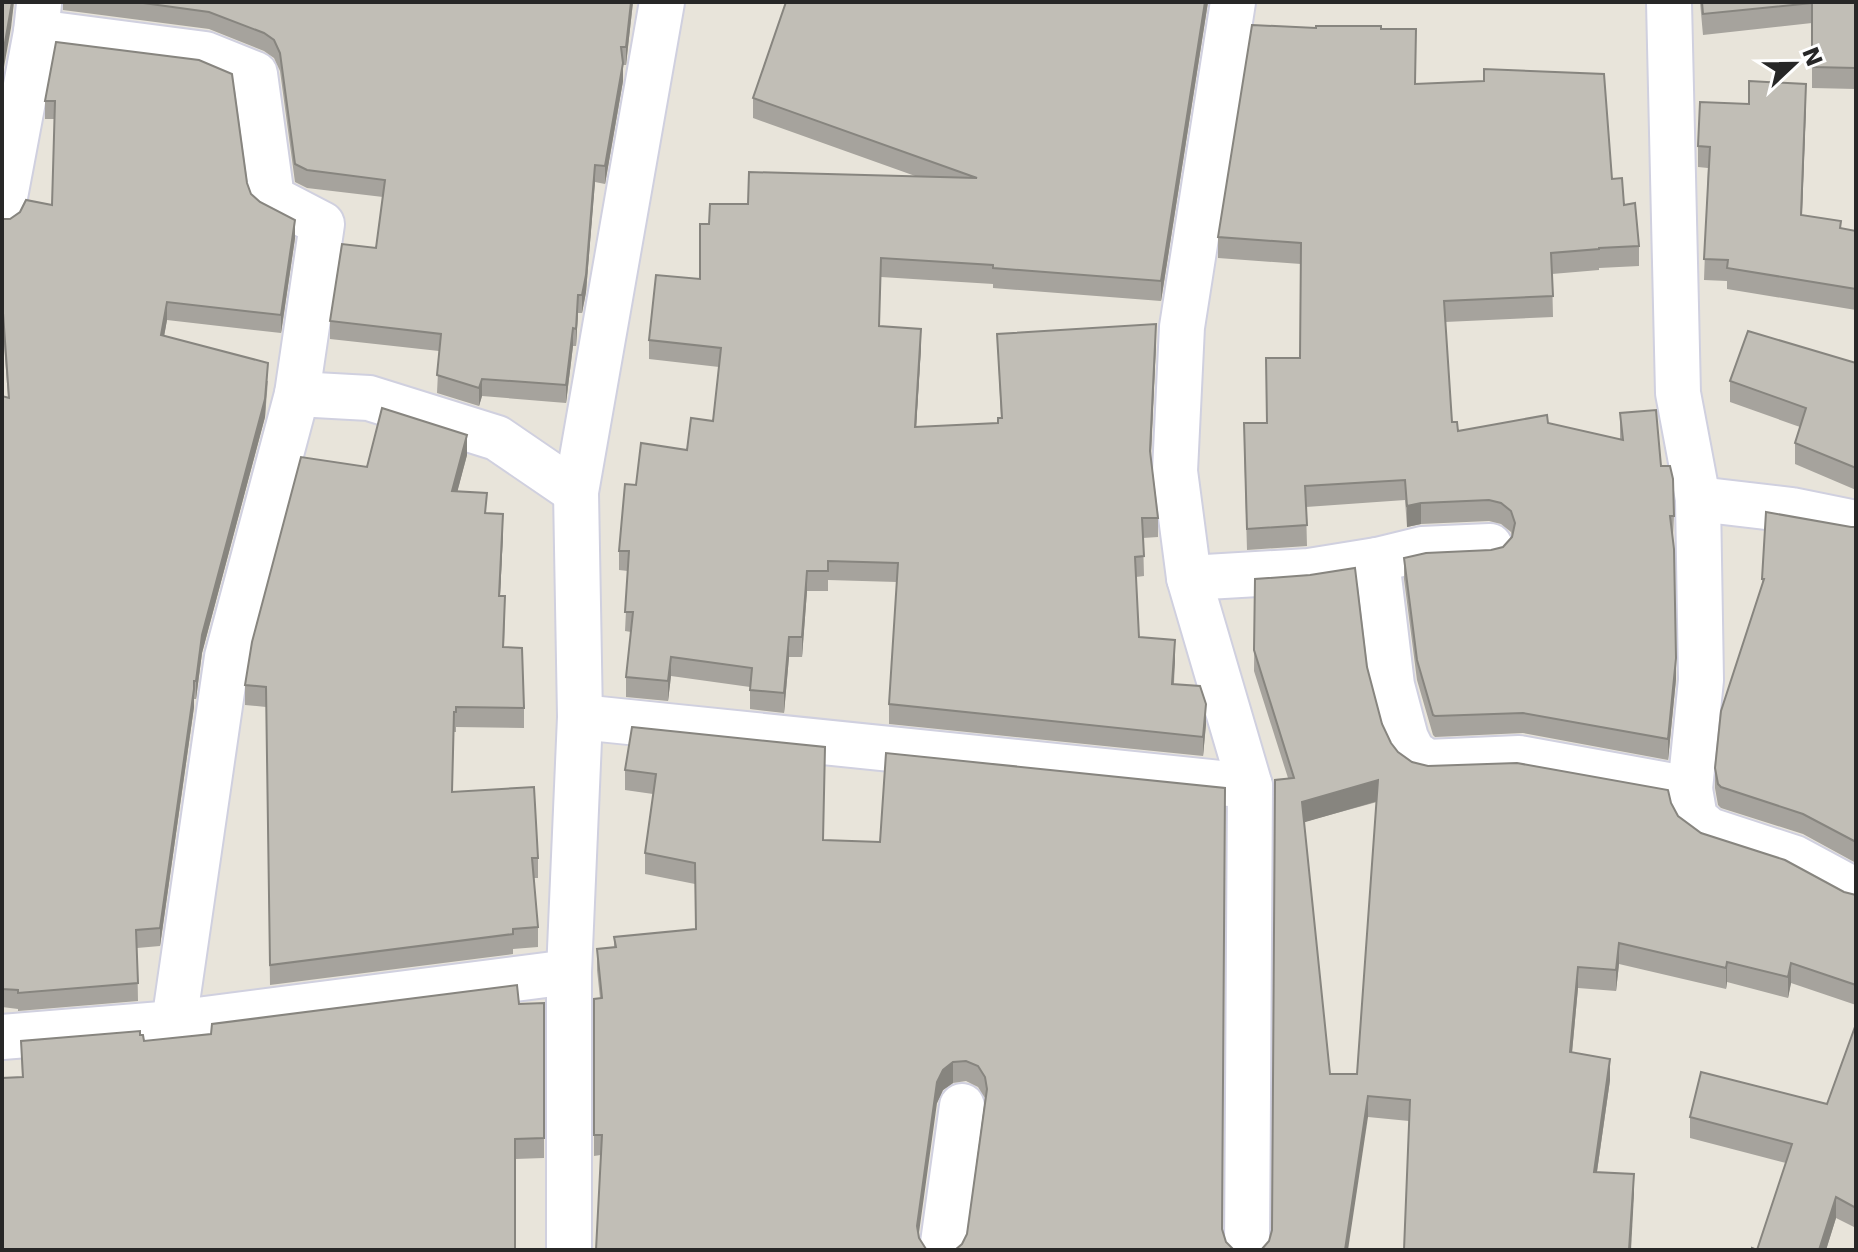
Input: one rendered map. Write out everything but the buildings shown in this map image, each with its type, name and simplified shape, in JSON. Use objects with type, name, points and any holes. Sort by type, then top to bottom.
[{"type":"street","points":[[569,1250],[569,972],[580,717],[576,492],[662,2]]},
{"type":"street","points":[[1233,2],[1182,327],[1175,471],[1189,578],[1250,786],[1247,1250]]},
{"type":"street","points":[[1669,2],[1678,393],[1698,499],[1701,680],[1690,789],[1695,818],[1709,830],[1795,858],[1856,891]]},
{"type":"street","points":[[2,213],[38,17],[205,54],[255,74],[272,198],[322,224],[297,394],[227,657],[174,1023]]},
{"type":"street","points":[[297,394],[369,398],[497,438],[576,492]]},
{"type":"street","points":[[1698,499],[1792,510],[1856,523]]},
{"type":"street","points":[[1189,578],[1309,571],[1422,549],[1490,546]]},
{"type":"street","points":[[1377,560],[1392,685],[1406,738],[1413,752],[1427,762],[1519,758],[1690,789]]},
{"type":"street","points":[[580,717],[1250,786]]},
{"type":"street","points":[[2,1037],[174,1023],[569,972]]},
{"type":"street","points":[[942,1250],[962,1106]]}]
